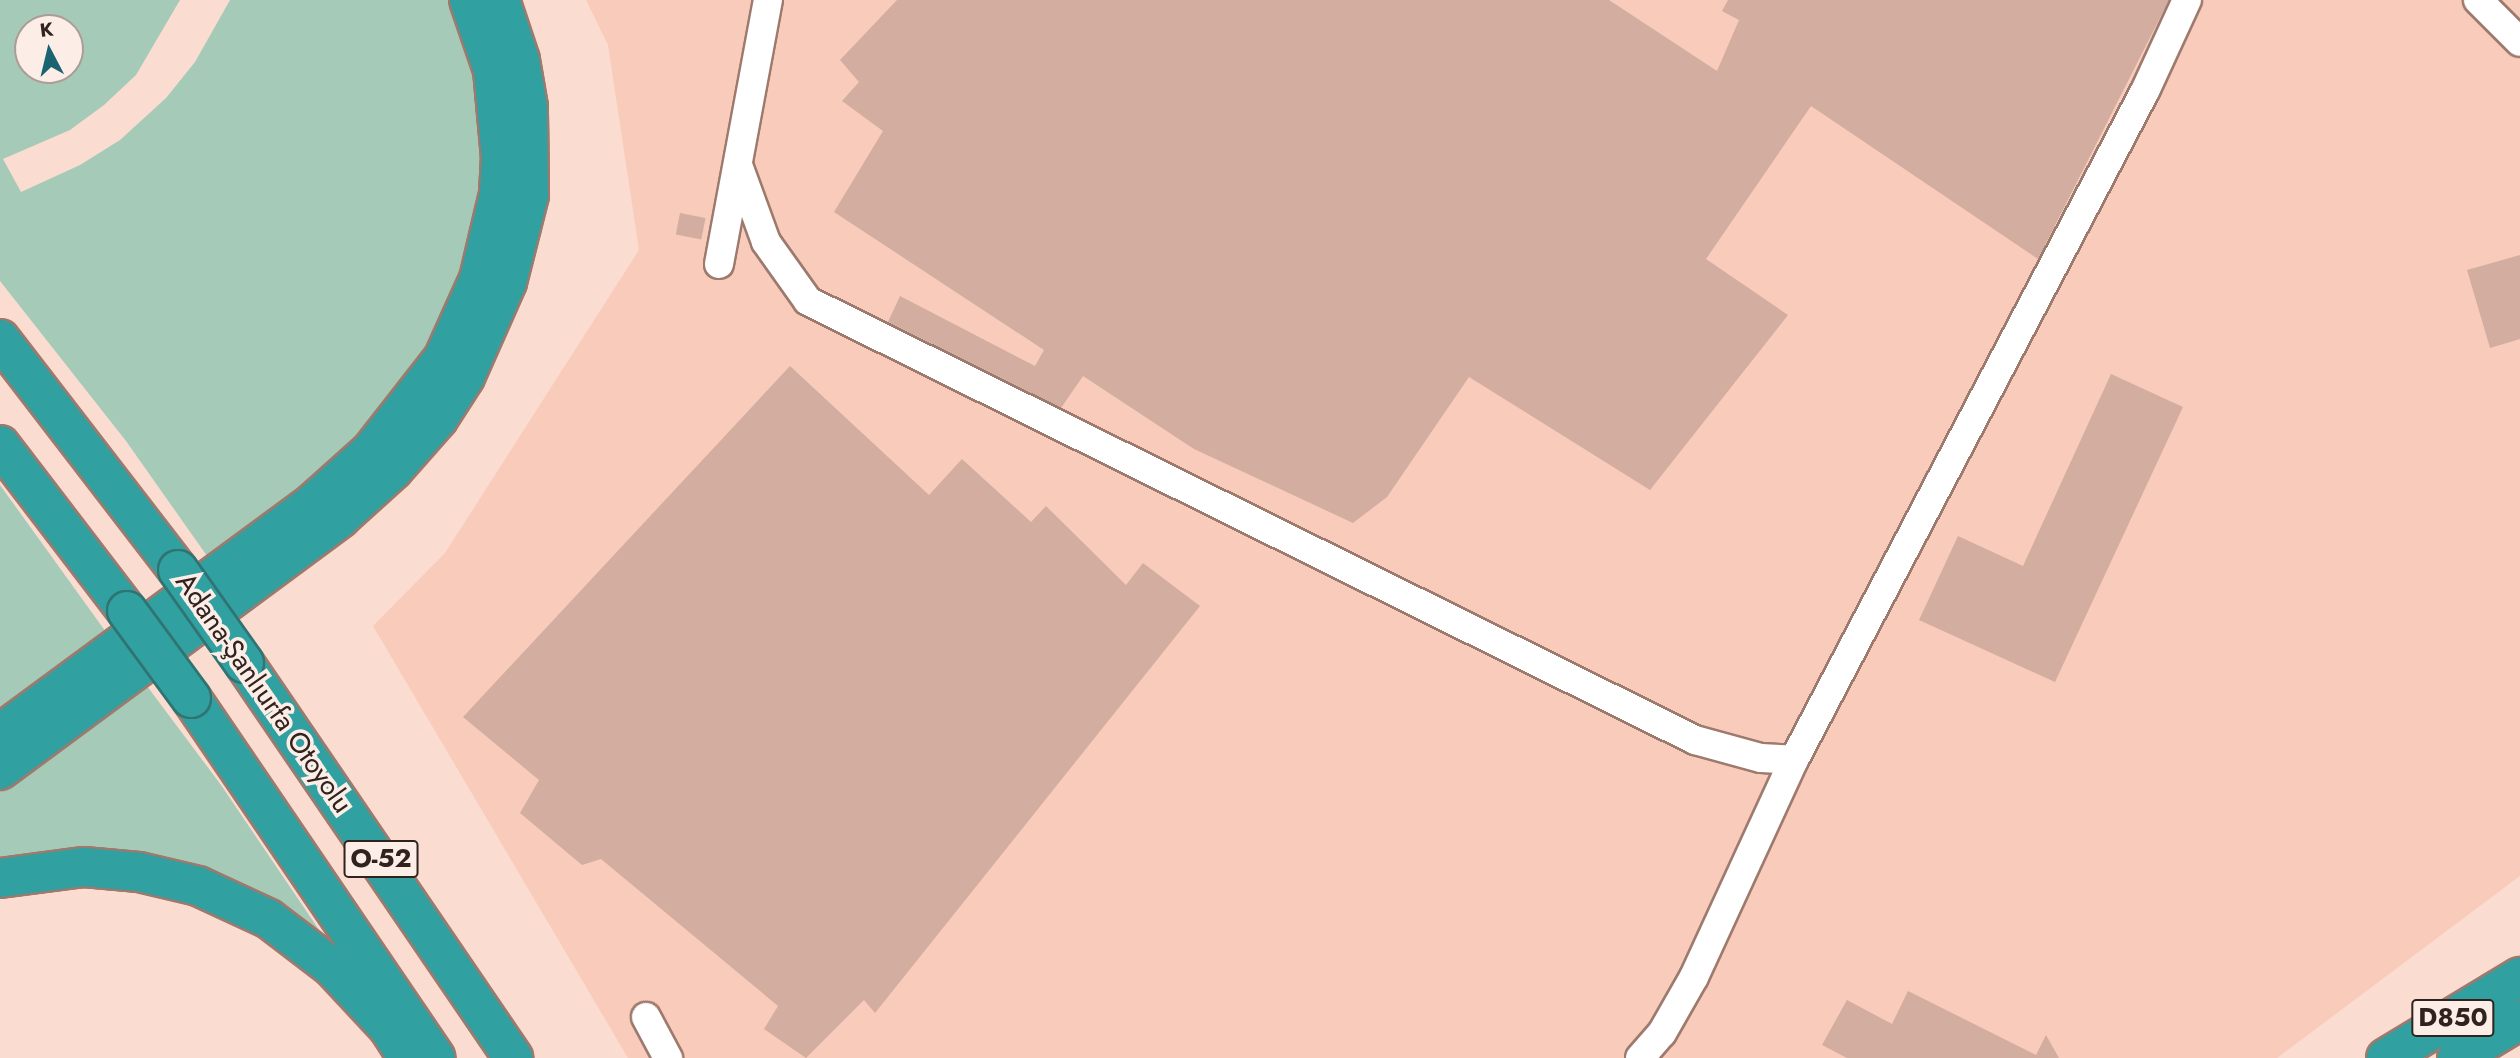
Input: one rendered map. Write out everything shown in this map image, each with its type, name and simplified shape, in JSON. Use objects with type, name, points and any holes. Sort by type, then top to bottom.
[{"type":"highway","points":[[0,734],[313,503],[371,451],[443,359],[480,279],[499,194],[501,158],[493,70],[469,0]]},
{"type":"highway","points":[[0,770],[340,519],[393,470],[458,387],[486,337],[503,293],[529,195],[528,107],[520,60],[500,0]]},
{"type":"highway","points":[[0,320],[32,382]]},
{"type":"highway","name":"Adana-Şanlıurfa Otoyolu","points":[[0,339],[177,570],[244,663],[513,1058]]},
{"type":"highway","name":"O-52","points":[[0,445],[191,698],[436,1058]]},
{"type":"highway","points":[[0,878],[84,867],[139,872],[198,886],[269,919],[332,967],[388,1027],[408,1058]]},
{"type":"highway","name":"D850","points":[[2386,1058],[2520,977]]},
{"type":"highway","name":"D850","points":[[2457,1058],[2520,1020]]},
{"type":"street","points":[[719,264],[768,0]]},
{"type":"street","points":[[1640,1058],[1662,1033],[1693,977],[1794,760],[2146,89],[2187,0]]},
{"type":"street","points":[[2478,0],[2520,42]]},
{"type":"street","points":[[738,165],[766,242],[808,301],[1685,736],[1761,758],[1794,760]]},
{"type":"street","points":[[646,1017],[668,1058]]},
{"type":"shaded area","points":[[586,0],[2520,0],[2520,876],[2277,1058],[628,1058],[373,626],[445,553],[639,250],[608,45]]},
{"type":"green space","points":[[0,0],[180,0],[136,75],[104,105],[70,130],[3,159],[21,192],[80,165],[120,140],[166,98],[195,62],[230,0],[452,0],[477,65],[486,134],[483,200],[451,310],[381,421],[212,563],[126,441],[0,281]]},
{"type":"green space","points":[[0,485],[111,639],[0,721]]},
{"type":"green space","points":[[144,682],[221,785],[332,949],[272,908],[0,867],[0,792]]},
{"type":"building","points":[[897,0],[1609,0],[1717,71],[1739,20],[1722,11],[1728,0],[2169,0],[2038,259],[1811,106],[1706,259],[1788,315],[1650,490],[1469,377],[1387,497],[1353,523],[1194,449],[1083,376],[1061,408],[888,322],[900,296],[1035,366],[1044,350],[834,212],[883,131],[842,101],[859,82],[840,60]]},
{"type":"building","points":[[680,213],[706,218],[701,240],[676,235]]},
{"type":"building","points":[[2520,255],[2520,339],[2490,348],[2467,270]]},
{"type":"building","points":[[790,366],[929,495],[962,459],[1031,522],[1046,506],[1126,585],[1143,563],[1200,606],[875,1013],[864,1000],[806,1058],[764,1029],[778,1006],[601,859],[582,865],[520,813],[539,780],[463,717]]},
{"type":"building","points":[[2111,374],[2183,407],[2055,682],[1919,620],[1958,536],[2023,566]]},
{"type":"building","points":[[1908,991],[2036,1055],[2046,1035],[2059,1058],[1847,1058],[1822,1045],[1847,1000],[1892,1024]]}]
